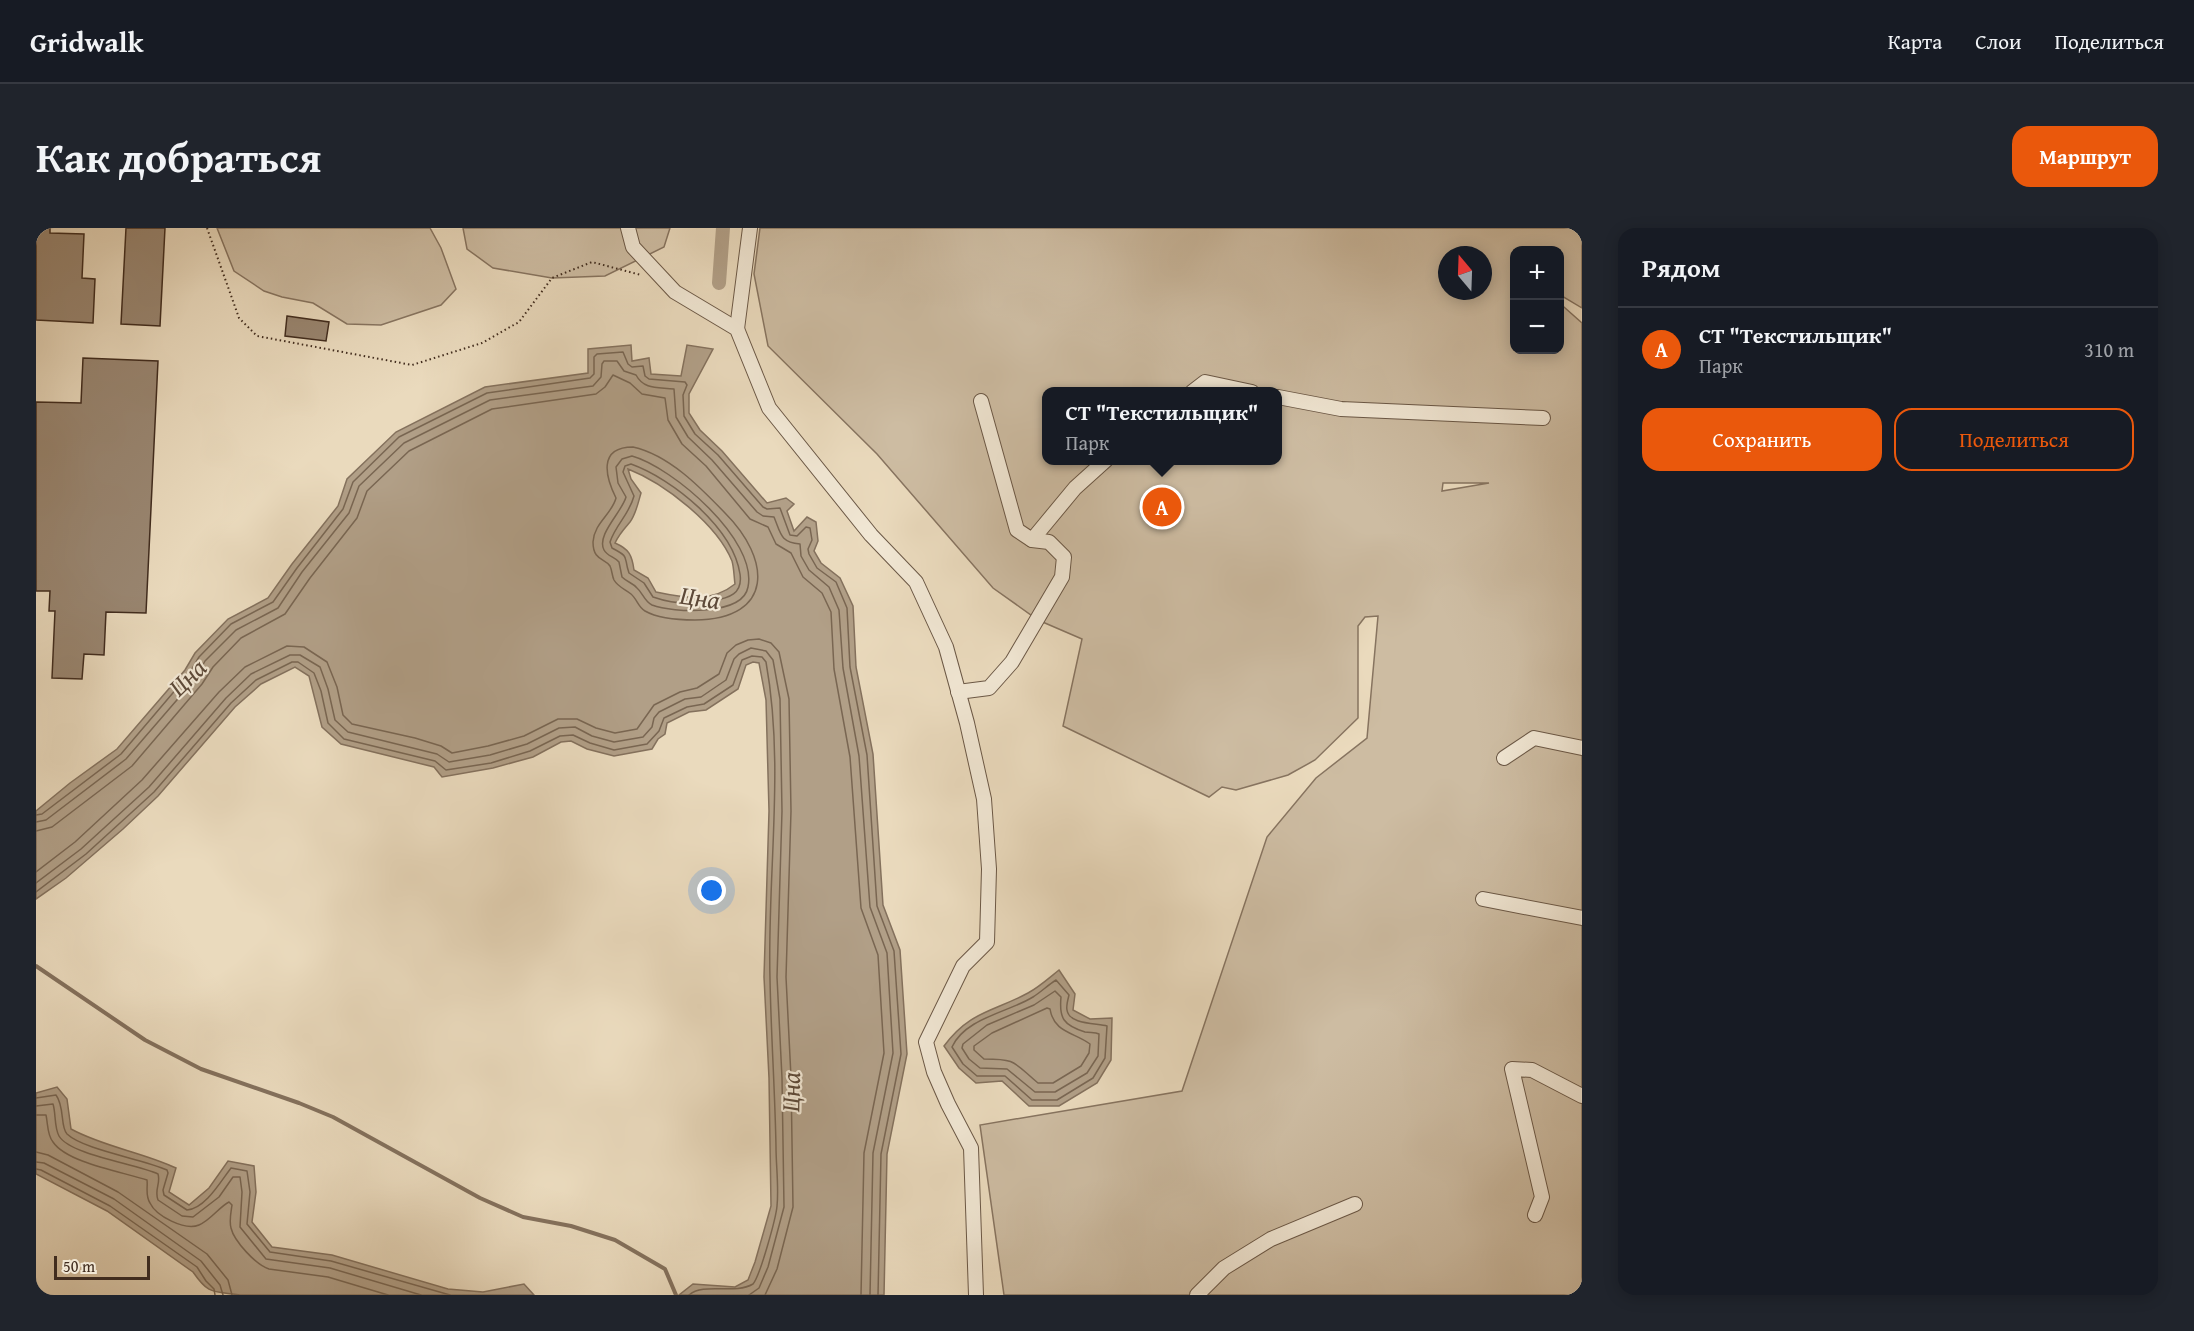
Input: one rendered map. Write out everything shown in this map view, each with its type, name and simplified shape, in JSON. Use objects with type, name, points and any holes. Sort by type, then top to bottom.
[{"type":"street","points":[[628,228],[633,247],[675,292],[737,329]]},
{"type":"street","points":[[750,228],[737,329],[769,408],[871,535],[916,582],[946,647],[984,799],[989,869],[987,942],[963,966],[926,1042],[934,1072],[971,1148],[976,1295]]},
{"type":"street","points":[[1198,387],[1205,382],[1228,387]]},
{"type":"street","points":[[1282,398],[1341,409],[1543,418]]},
{"type":"street","points":[[958,692],[989,688],[1012,662],[1062,577],[1064,557],[1050,542],[1032,540],[1017,530],[981,400]]},
{"type":"street","points":[[1032,540],[1075,488],[1100,465]]},
{"type":"street","points":[[1504,758],[1534,738],[1582,748]]},
{"type":"street","points":[[1483,899],[1582,918]]},
{"type":"street","points":[[1535,1215],[1542,1197],[1512,1069],[1532,1070],[1582,1096]]},
{"type":"street","points":[[1197,1295],[1224,1268],[1271,1239],[1355,1204]]},
{"type":"path","points":[[207,228],[239,318],[257,336],[412,365],[482,343],[519,322],[552,278],[592,262],[644,276]]},
{"type":"shaded area","points":[[217,228],[430,228],[441,248],[456,289],[441,305],[381,325],[347,324],[313,303],[264,291],[234,271]]},
{"type":"shaded area","points":[[463,228],[670,228],[664,247],[605,276],[552,278],[493,268],[467,249]]},
{"type":"shaded area","points":[[760,228],[1582,228],[1582,308],[1564,297],[1564,246],[1510,246],[1510,354],[1564,354],[1564,307],[1582,323],[1582,1295],[1004,1295],[980,1125],[1182,1091],[1267,837],[1316,778],[1367,738],[1378,616],[1365,617],[1358,626],[1358,718],[1315,760],[1288,775],[1236,790],[1222,787],[1209,797],[1063,726],[1082,639],[1038,620],[993,588],[877,454],[768,346],[754,274]],"holes":[[[1443,483],[1489,483],[1442,491]]]},
{"type":"water","name":"Цна","points":[[631,345],[632,361],[649,358],[651,374],[681,376],[687,345],[713,349],[689,394],[689,413],[700,430],[722,451],[767,503],[786,498],[794,504],[787,511],[794,531],[807,517],[816,522],[818,541],[814,551],[821,563],[840,578],[853,606],[856,667],[873,754],[883,905],[900,950],[907,1054],[887,1154],[884,1295],[679,1295],[693,1284],[735,1287],[748,1280],[771,1206],[769,1078],[764,977],[769,811],[766,700],[759,663],[753,662],[746,665],[738,689],[706,710],[689,712],[667,723],[665,734],[658,739],[652,749],[614,756],[587,749],[571,741],[561,742],[533,757],[493,768],[442,777],[434,767],[341,744],[322,727],[309,676],[295,667],[261,684],[235,707],[158,796],[66,878],[36,899],[36,811],[117,749],[185,670],[195,653],[228,619],[268,598],[338,506],[347,479],[396,432],[485,387],[588,373],[588,349]],"holes":[[[628,469],[642,475],[688,506],[714,533],[732,561],[735,584],[717,594],[697,597],[677,596],[656,592],[648,578],[634,570],[629,553],[615,543],[634,516],[641,493],[631,479]]]},
{"type":"water","points":[[1059,970],[1075,994],[1073,1010],[1090,1019],[1112,1018],[1111,1060],[1097,1083],[1059,1106],[1029,1106],[1002,1081],[976,1083],[959,1068],[944,1046],[954,1034],[973,1019],[1028,993]]},
{"type":"water","points":[[57,1087],[67,1099],[71,1129],[176,1168],[169,1192],[189,1205],[209,1188],[228,1161],[254,1166],[256,1192],[252,1222],[272,1247],[332,1255],[448,1289],[483,1292],[524,1284],[534,1295],[240,1295],[212,1291],[203,1285],[193,1272],[107,1211],[36,1174],[36,1093]]},
{"type":"building","points":[[36,228],[50,228],[50,233],[84,234],[82,278],[95,279],[93,323],[36,320]]},
{"type":"building","points":[[126,228],[165,228],[160,326],[121,324]]},
{"type":"building","points":[[287,316],[329,322],[326,341],[285,336]]},
{"type":"building","points":[[83,358],[158,361],[146,613],[106,612],[104,655],[84,654],[82,679],[52,678],[55,611],[49,611],[50,591],[36,591],[36,402],[81,403]]},
{"type":"waterway","points":[[719,283],[723,228]]},
{"type":"waterway","points":[[36,966],[145,1040],[201,1069],[333,1117],[480,1198],[523,1217],[571,1226],[615,1240],[665,1269],[676,1295]]},
{"type":"place","name":"СТ \"Текстильщик\"","points":[[1162,507]]}]
